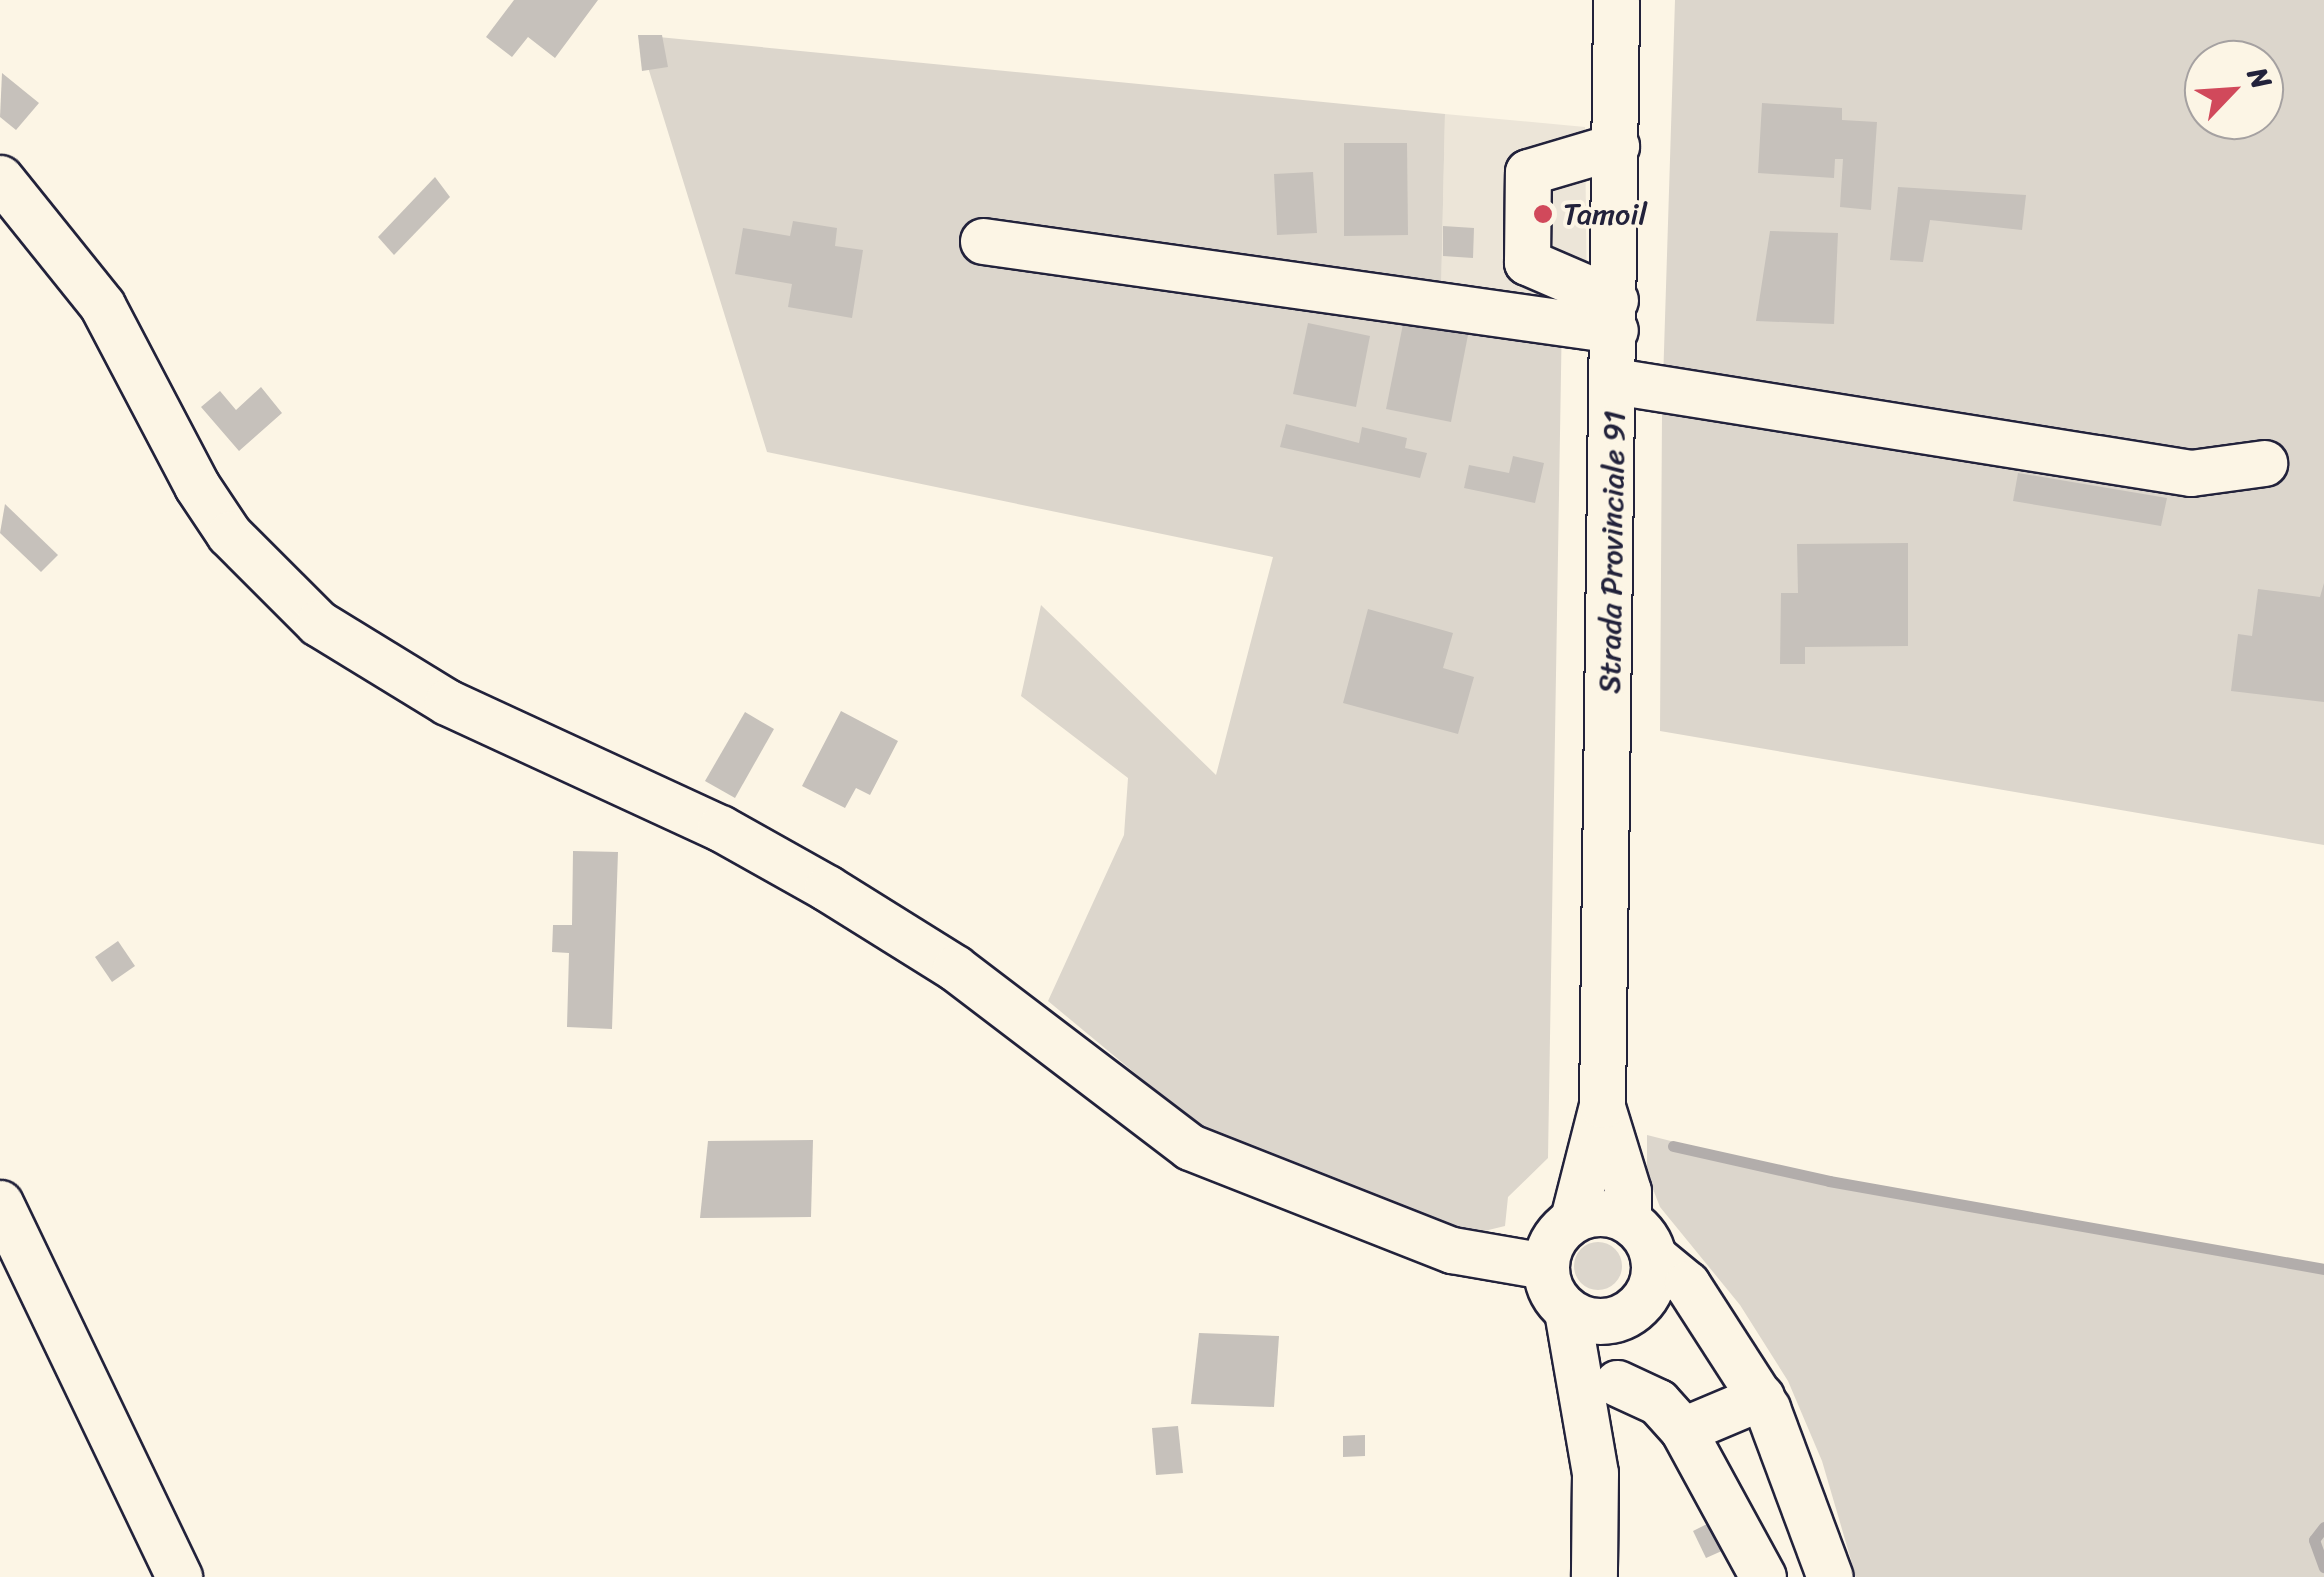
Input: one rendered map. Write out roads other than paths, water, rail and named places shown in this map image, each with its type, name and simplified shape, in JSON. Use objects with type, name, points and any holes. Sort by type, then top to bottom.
[{"type":"street","name":"Strada Provinciale 91","points":[[1602,1105],[1616,0]]},
{"type":"street","points":[[1615,315],[1527,262],[1528,172],[1616,146]]},
{"type":"street","points":[[0,178],[102,306],[197,486],[230,534],[318,623],[447,702],[720,828],[827,888],[985,990],[1190,1147],[1452,1250],[1545,1266]]},
{"type":"street","points":[[983,241],[1615,315]]},
{"type":"street","points":[[1614,381],[2191,474],[2264,462]]},
{"type":"street","points":[[1602,1105],[1572,1218],[1548,1247],[1545,1266],[1555,1299],[1568,1311],[1600,1322],[1633,1309],[1704,1313]]},
{"type":"street","points":[[1602,1105],[1628,1191],[1628,1219]]},
{"type":"street","points":[[0,1203],[180,1577]]},
{"type":"street","points":[[1572,1218],[1609,1212],[1628,1219],[1642,1232],[1653,1256],[1687,1284],[1761,1398],[1810,1508],[1830,1577]]},
{"type":"street","points":[[1595,1472],[1626,1354],[1633,1309],[1652,1282],[1653,1256]]},
{"type":"street","points":[[1568,1311],[1595,1472],[1594,1577]]},
{"type":"street","points":[[1617,1382],[1658,1402],[1684,1430],[1763,1577]]},
{"type":"street","points":[[1684,1430],[1761,1398]]},
{"type":"street","points":[[1739,1532],[1810,1508]]},
{"type":"waterway","points":[[1673,1146],[1829,1181],[2324,1269]]},
{"type":"waterway","points":[[2324,1527],[2314,1540],[2324,1567]]},
{"type":"place","name":"Tamoil","points":[[1543,214]]}]
